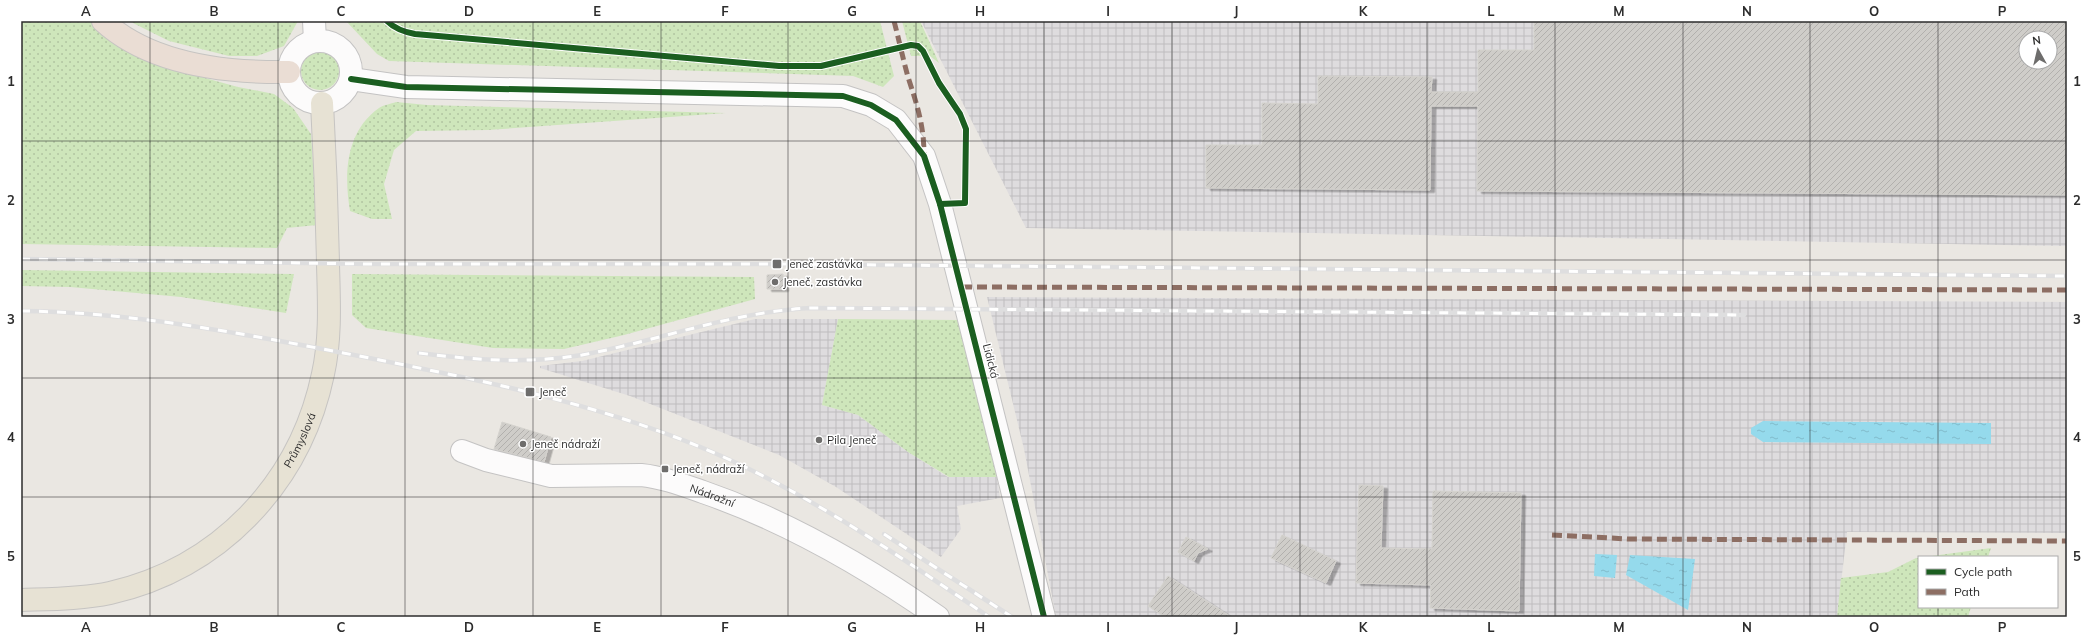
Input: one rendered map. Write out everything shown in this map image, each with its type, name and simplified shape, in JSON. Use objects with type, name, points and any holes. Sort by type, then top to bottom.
[{"type":"highway","points":[[103,21],[125,38],[153,52],[187,62],[256,72],[289,72]]},
{"type":"main road","name":"Průmyslová","points":[[21,600],[108,593],[135,586],[164,574],[205,553],[230,533],[275,487],[300,443],[316,404],[327,347],[328,197],[322,103]]},
{"type":"street","points":[[315,31],[346,54],[351,66],[351,79],[344,93],[330,102],[315,103],[302,97],[292,86],[289,72],[294,55],[307,43],[315,31]]},
{"type":"street","name":"Lidická","points":[[351,79],[406,87],[843,96],[871,105],[896,120],[924,156],[940,204],[1044,617]]},
{"type":"street","name":"Nádražní","points":[[462,451],[486,460],[551,476],[648,476],[720,498],[766,516],[824,546],[894,587],[938,617]]},
{"type":"shaded area","points":[[921,21],[2067,21],[2067,246],[1026,228]]},
{"type":"shaded area","points":[[987,297],[2067,302],[2067,533],[1847,532],[1837,617],[1056,617],[1024,449]]},
{"type":"shaded area","name":"Pila Jeneč","points":[[755,319],[838,319],[822,405],[858,415],[908,452],[948,477],[997,477],[1000,498],[957,506],[961,529],[941,557],[836,487],[779,455],[630,396],[540,368],[540,366],[582,361]]},
{"type":"green space","points":[[21,21],[91,21],[129,53],[183,72],[238,87],[274,94],[293,108],[311,134],[317,225],[287,228],[277,248],[21,244]]},
{"type":"green space","points":[[129,21],[298,21],[284,46],[257,56],[229,56],[169,41]]},
{"type":"green space","points":[[346,21],[880,21],[894,76],[883,87],[853,76],[389,61],[377,54]]},
{"type":"green space","points":[[902,21],[920,21],[939,63],[930,56],[911,56]]},
{"type":"green space","points":[[316,52],[324,52],[334,57],[338,64],[338,78],[334,85],[324,90],[316,90],[306,85],[304,82],[301,75],[301,67],[306,57],[309,55]]},
{"type":"green space","points":[[396,102],[427,105],[726,113],[488,130],[416,131],[394,150],[384,184],[392,219],[372,219],[350,211],[347,183],[350,155],[353,142],[359,129],[368,118],[381,107]]},
{"type":"green space","points":[[21,270],[294,274],[286,313],[181,297],[70,287],[21,286]]},
{"type":"green space","points":[[352,274],[754,277],[755,299],[624,335],[564,349],[493,348],[366,328],[352,315]]},
{"type":"green space","points":[[838,319],[960,320],[997,477],[949,477],[908,452],[858,415],[822,405]]},
{"type":"green space","points":[[1991,548],[1988,556],[1931,556]]},
{"type":"green space","points":[[1918,558],[1918,608],[1971,608],[1968,617],[1837,617],[1841,578],[1888,572]]},
{"type":"water","points":[[1763,421],[1991,423],[1991,444],[1763,442],[1751,434],[1751,428]]},
{"type":"water","points":[[1595,554],[1617,555],[1615,578],[1594,576]]},
{"type":"water","points":[[1630,555],[1695,559],[1688,610],[1626,575]]},
{"type":"building","points":[[1534,21],[2067,21],[2067,195],[1477,191],[1478,106],[1431,106],[1430,190],[1206,188],[1206,145],[1262,145],[1262,103],[1318,104],[1318,76],[1432,77],[1431,92],[1478,92],[1478,50],[1534,50]]},
{"type":"building","name":"Jeneč, zastávka","points":[[783,274],[784,289],[767,289],[767,275]]},
{"type":"building","name":"Jeneč nádraží","points":[[502,422],[551,437],[544,462],[494,449]]},
{"type":"building","points":[[1359,485],[1383,486],[1381,548],[1432,549],[1433,491],[1521,493],[1519,611],[1430,608],[1431,585],[1356,583]]},
{"type":"building","points":[[1282,535],[1336,561],[1326,583],[1271,558]]},
{"type":"building","points":[[1186,537],[1208,549],[1198,553],[1194,561],[1178,552]]},
{"type":"building","points":[[1168,576],[1231,617],[1165,617],[1148,606]]},
{"type":"railway","points":[[21,259],[370,264],[777,264],[2067,276]]},
{"type":"railway","points":[[419,353],[460,358],[500,360],[561,358],[610,349],[752,315],[810,308],[1744,315]]},
{"type":"railway","points":[[21,311],[105,315],[271,339],[402,364],[497,385],[544,396],[637,423],[728,459],[796,493],[862,532],[989,617]]},
{"type":"railway","points":[[884,534],[1012,617]]},
{"type":"marked path","points":[[894,21],[919,115],[923,134],[924,155]]},
{"type":"marked path","points":[[962,287],[2067,290]]},
{"type":"marked path","points":[[1552,535],[1629,539],[2067,541]]},
{"type":"cycle path","points":[[387,21],[400,30],[415,34],[779,66],[821,66],[911,45],[918,46],[923,51],[939,83],[960,114],[966,129],[965,203],[940,204]]},
{"type":"cycle path","points":[[351,79],[406,87],[843,96],[871,105],[896,120],[924,156],[940,204],[1044,617]]},
{"type":"place","name":"Jeneč zastávka","points":[[777,264]]},
{"type":"place","name":"Jeneč, zastávka","points":[[775,282]]},
{"type":"place","name":"Jeneč","points":[[530,392]]},
{"type":"place","name":"Pila Jeneč","points":[[819,440]]},
{"type":"place","name":"Jeneč nádraží","points":[[523,444]]},
{"type":"place","name":"Jeneč, nádraží","points":[[665,469]]}]
